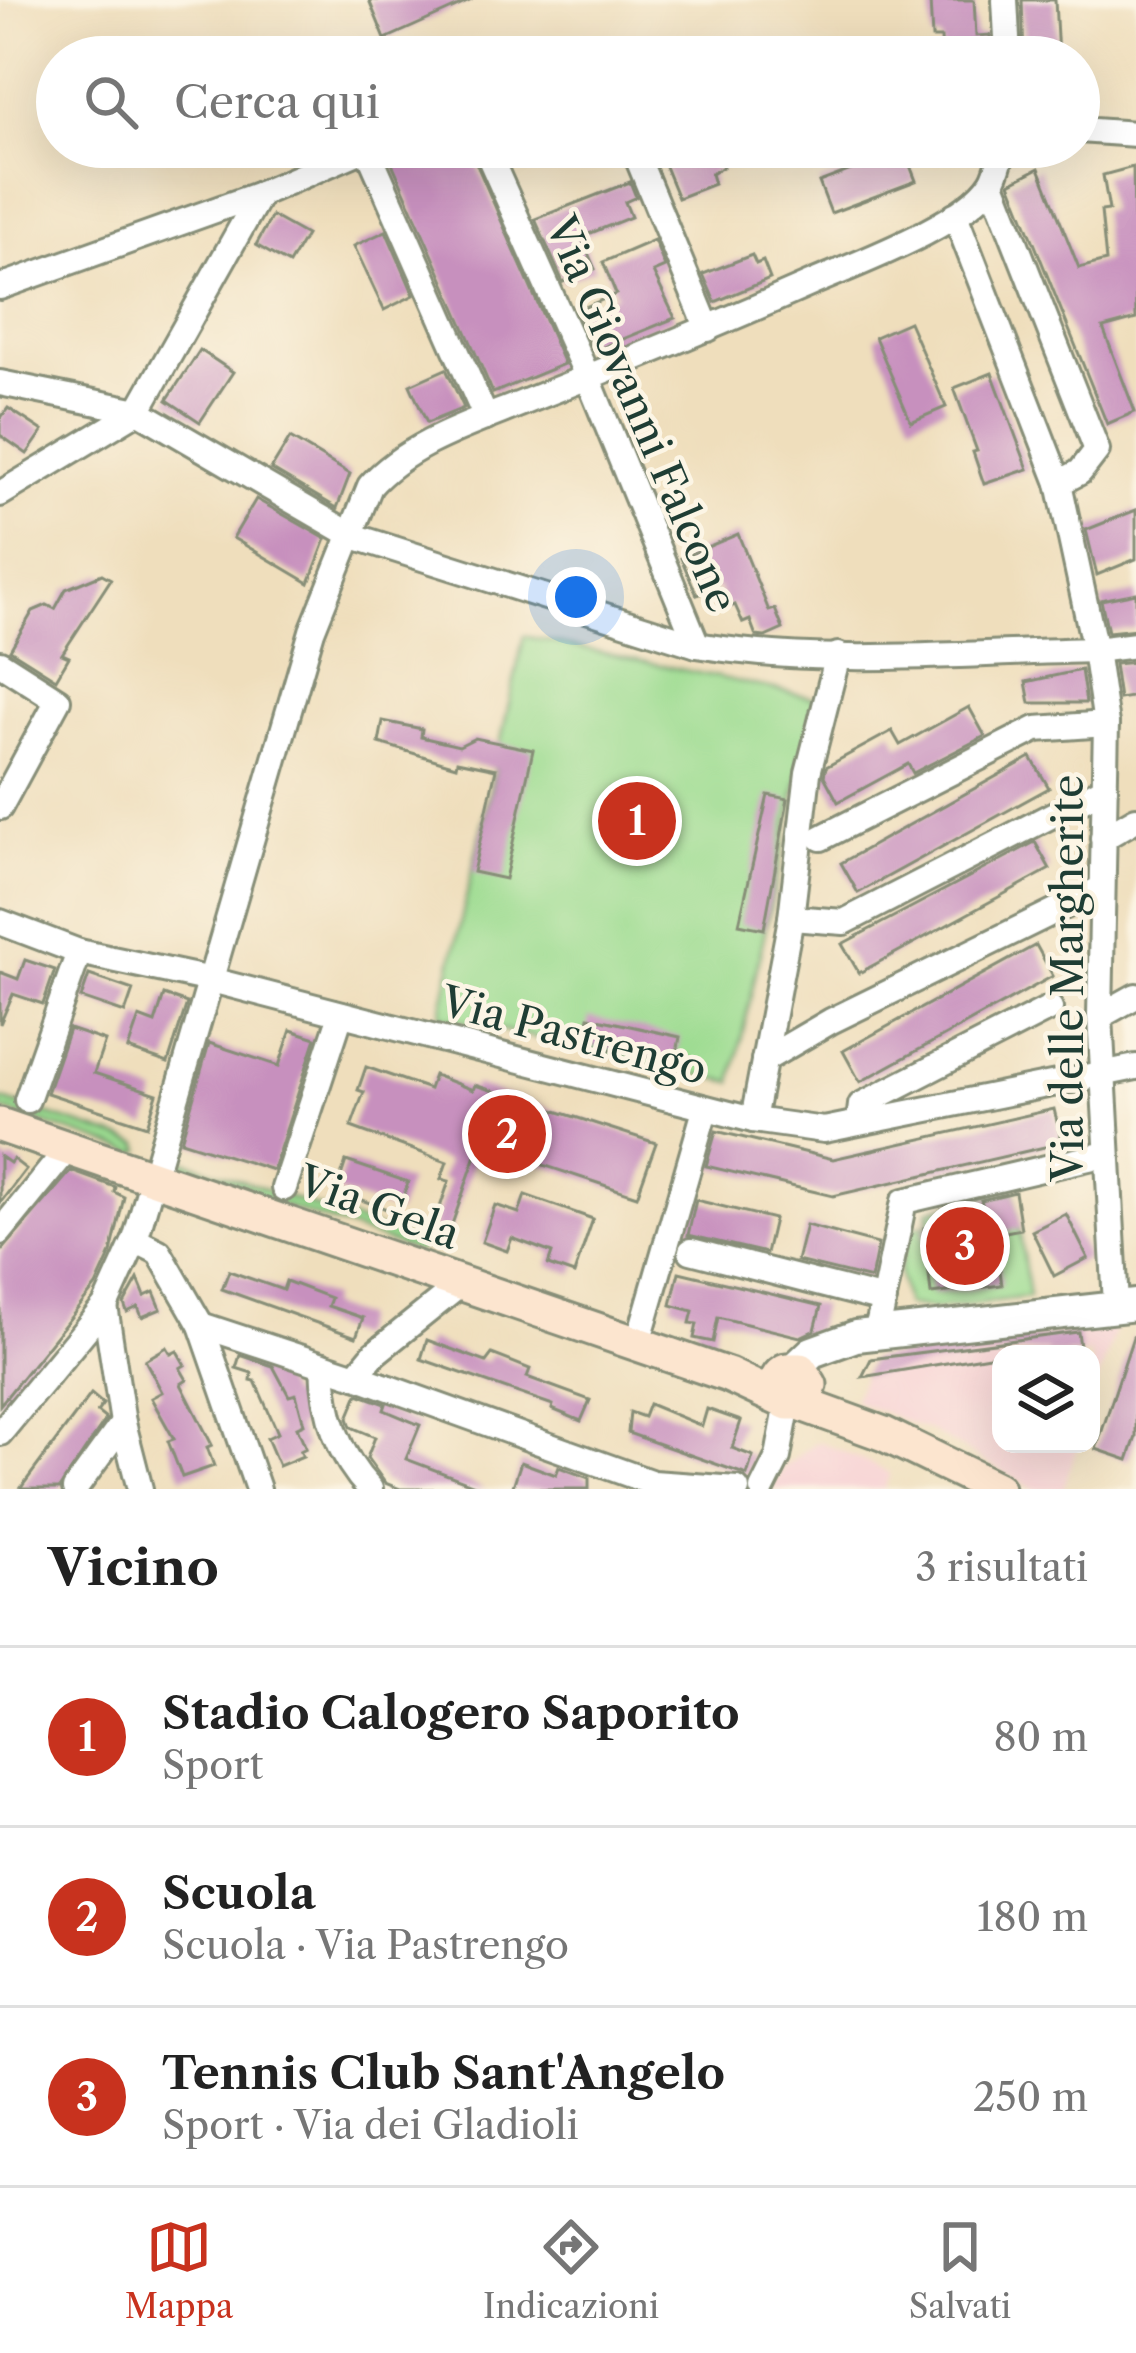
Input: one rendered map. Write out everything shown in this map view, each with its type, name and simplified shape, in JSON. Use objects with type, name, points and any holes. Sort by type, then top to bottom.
[{"type":"main road","name":"Via Gela","points":[[0,1125],[154,1174],[637,1346],[728,1375],[795,1388],[842,1417]]},
{"type":"main road","points":[[842,1417],[950,1478],[997,1489]]},
{"type":"street","points":[[1005,0],[1007,36]]},
{"type":"street","points":[[1100,131],[1136,134]]},
{"type":"street","points":[[0,286],[321,168]]},
{"type":"street","points":[[377,168],[486,418]]},
{"type":"street","name":"Via Giovanni Falcone","points":[[494,168],[698,645]]},
{"type":"street","points":[[642,168],[708,328]]},
{"type":"street","points":[[0,1433],[105,1306],[135,1240],[312,631],[370,486],[386,468],[486,418],[914,239],[955,215],[992,183],[997,168]]},
{"type":"street","points":[[992,183],[1097,450],[1080,472],[1059,483]]},
{"type":"street","points":[[0,494],[138,411],[260,194]]},
{"type":"street","name":"Via delle Margherite","points":[[955,215],[1059,483],[1095,650],[1106,724],[1102,1075],[1106,1154],[1126,1305]]},
{"type":"street","points":[[0,383],[138,411],[353,536],[698,645],[750,654],[838,655],[1095,650],[1136,645]]},
{"type":"street","points":[[753,1120],[791,918],[808,772],[838,655]]},
{"type":"street","points":[[0,663],[58,700],[0,807]]},
{"type":"street","points":[[821,838],[1036,729],[1106,724]]},
{"type":"street","points":[[791,918],[844,922],[1105,788]]},
{"type":"street","points":[[1103,838],[1136,819]]},
{"type":"street","points":[[764,1060],[1102,888]]},
{"type":"street","name":"Via Pastrengo","points":[[0,922],[80,952],[211,980],[705,1110],[824,1130],[1136,1067]]},
{"type":"street","points":[[27,1100],[80,952]]},
{"type":"street","points":[[1100,1016],[1136,996]]},
{"type":"street","points":[[859,1121],[861,1105],[1050,1008]]},
{"type":"street","points":[[284,1188],[341,1014]]},
{"type":"street","points":[[637,1346],[705,1110]]},
{"type":"street","points":[[0,1232],[70,1146]]},
{"type":"street","points":[[877,1332],[904,1201],[1106,1154]]},
{"type":"street","points":[[135,1240],[159,1252],[201,1325],[258,1489]]},
{"type":"street","points":[[691,1251],[884,1300]]},
{"type":"street","points":[[356,1376],[374,1354],[461,1284]]},
{"type":"street","points":[[762,1489],[778,1457],[795,1388],[837,1343],[877,1332],[1126,1305]]},
{"type":"street","points":[[105,1306],[123,1424],[140,1489]]},
{"type":"street","points":[[201,1325],[356,1376],[650,1486],[737,1489]]},
{"type":"street","points":[[323,1365],[323,1394],[336,1435],[370,1489]]},
{"type":"street","points":[[778,1457],[813,1424],[842,1417]]},
{"type":"street","points":[[76,1489],[123,1424]]},
{"type":"shaded area","points":[[1116,1328],[1100,1375],[1100,1345],[992,1345],[992,1453],[1075,1453],[1063,1489],[1034,1489],[932,1432],[853,1400],[871,1359]]},
{"type":"shaded area","points":[[821,1442],[890,1473],[884,1489],[773,1489],[781,1470]]},
{"type":"green space","points":[[524,636],[816,698],[732,1082],[440,1016]]},
{"type":"green space","points":[[0,1099],[139,1144],[142,1150],[136,1153],[0,1109]]},
{"type":"green space","points":[[170,1156],[420,1243],[423,1249],[417,1252],[167,1165]]},
{"type":"green space","points":[[1014,1190],[1029,1297],[935,1309],[906,1305],[899,1272],[911,1228],[930,1224],[928,1210]]},
{"type":"building","points":[[369,0],[472,0],[392,36],[384,36]]},
{"type":"building","points":[[930,0],[974,0],[976,36],[932,36]]},
{"type":"building","points":[[1022,0],[1055,0],[1057,36],[1023,36]]},
{"type":"building","points":[[1133,167],[1136,319],[1103,328],[1135,412],[1107,424],[1010,183],[1039,168],[1079,268],[1106,261],[1101,211],[1109,210],[1103,175]]},
{"type":"building","points":[[394,168],[478,168],[564,364],[493,393]]},
{"type":"building","points":[[666,168],[721,168],[711,174],[714,184],[678,198]]},
{"type":"building","points":[[856,168],[911,168],[916,181],[831,213],[819,182]]},
{"type":"building","points":[[630,182],[636,197],[625,202],[631,217],[581,237],[595,269],[563,282],[535,219]]},
{"type":"building","points":[[272,216],[306,235],[289,264],[256,245]]},
{"type":"building","points":[[386,231],[414,295],[384,310],[354,246]]},
{"type":"building","points":[[654,240],[665,267],[653,272],[675,318],[594,351],[576,311],[616,294],[603,262]]},
{"type":"building","points":[[752,255],[756,264],[763,261],[770,279],[715,302],[703,274]]},
{"type":"building","points":[[909,322],[946,407],[911,422],[875,337]]},
{"type":"building","points":[[200,350],[233,372],[200,422],[167,400]]},
{"type":"building","points":[[446,369],[464,408],[427,423],[410,385]]},
{"type":"building","points":[[992,373],[1028,469],[984,484],[954,388]]},
{"type":"building","points":[[8,408],[43,431],[27,454],[0,435],[0,419]]},
{"type":"building","points":[[290,438],[350,474],[337,508],[271,469]]},
{"type":"building","points":[[256,499],[326,539],[309,583],[233,538]]},
{"type":"building","points":[[1136,510],[1136,559],[1097,575],[1086,530]]},
{"type":"building","points":[[738,534],[769,611],[775,609],[783,629],[765,637],[756,636],[750,620],[743,623],[735,605],[727,608],[718,587],[697,595],[681,558]]},
{"type":"building","points":[[102,574],[111,579],[62,654],[69,657],[56,679],[10,650],[33,611],[47,605],[55,609],[66,589]]},
{"type":"building","points":[[1136,593],[1136,629],[1108,632],[1101,600]]},
{"type":"building","points":[[1136,662],[1136,696],[1119,699],[1114,664]]},
{"type":"building","points":[[1081,670],[1086,703],[1030,703],[1026,682]]},
{"type":"building","points":[[969,707],[985,736],[913,773],[908,764],[838,802],[824,776],[826,767],[892,731],[900,745]]},
{"type":"building","points":[[383,721],[422,729],[421,737],[459,746],[475,738],[533,750],[505,879],[473,872],[496,769],[457,761],[456,766],[379,743]]},
{"type":"building","points":[[1031,757],[1049,788],[858,893],[841,863]]},
{"type":"building","points":[[768,795],[788,799],[764,929],[739,924]]},
{"type":"building","points":[[1035,842],[1050,869],[859,973],[842,944]]},
{"type":"building","points":[[1036,945],[1053,976],[860,1082],[843,1051]]},
{"type":"building","points":[[25,960],[55,970],[43,1004],[13,994],[0,1024],[0,972],[18,979]]},
{"type":"building","points":[[89,975],[133,990],[125,1013],[81,998]]},
{"type":"building","points":[[164,995],[187,1003],[168,1063],[128,1049],[139,1017],[155,1023]]},
{"type":"building","points":[[589,1017],[680,1037],[675,1063],[583,1044]]},
{"type":"building","points":[[69,1029],[105,1041],[94,1073],[157,1094],[147,1126],[47,1093]]},
{"type":"building","points":[[291,1030],[316,1038],[273,1170],[181,1141],[209,1043],[279,1066]]},
{"type":"building","points":[[366,1067],[429,1089],[434,1075],[473,1090],[475,1085],[656,1143],[637,1196],[480,1144],[449,1233],[433,1228],[449,1181],[441,1179],[447,1162],[351,1127],[364,1092],[358,1090]]},
{"type":"building","points":[[1054,1109],[1062,1143],[833,1196],[706,1166],[716,1131],[833,1159]]},
{"type":"building","points":[[0,1156],[26,1169],[0,1203]]},
{"type":"building","points":[[346,1161],[408,1182],[398,1213],[336,1191]]},
{"type":"building","points":[[71,1171],[115,1187],[114,1192],[124,1197],[111,1253],[96,1286],[0,1405],[0,1253]]},
{"type":"building","points":[[1015,1192],[1021,1229],[995,1234],[1002,1285],[931,1294],[924,1228],[986,1219],[981,1200]]},
{"type":"building","points":[[525,1195],[593,1219],[574,1274],[548,1265],[552,1253],[512,1238],[507,1251],[482,1242],[495,1205],[519,1213]]},
{"type":"building","points":[[696,1200],[774,1219],[766,1253],[688,1235]]},
{"type":"building","points":[[1066,1214],[1088,1258],[1054,1276],[1032,1231]]},
{"type":"building","points":[[806,1225],[878,1244],[871,1279],[797,1261]]},
{"type":"building","points":[[229,1271],[283,1290],[286,1281],[331,1298],[328,1306],[363,1318],[356,1337],[222,1289]]},
{"type":"building","points":[[679,1272],[821,1306],[815,1330],[800,1337],[718,1317],[713,1342],[694,1338],[693,1311],[671,1305]]},
{"type":"building","points":[[138,1279],[145,1296],[154,1292],[161,1309],[142,1317],[138,1307],[127,1312],[124,1304]]},
{"type":"building","points":[[1078,1332],[1080,1345],[992,1345],[992,1355],[862,1377],[871,1359]]},
{"type":"building","points":[[1136,1338],[1136,1437],[1128,1460],[1100,1450],[1100,1437]]},
{"type":"building","points":[[427,1340],[486,1362],[492,1354],[530,1369],[527,1377],[590,1400],[581,1421],[552,1409],[553,1405],[421,1359]]},
{"type":"building","points":[[167,1347],[171,1354],[177,1351],[185,1365],[180,1368],[187,1380],[181,1384],[212,1445],[207,1447],[214,1466],[182,1477],[168,1441],[174,1439],[151,1398],[162,1392],[145,1360]]},
{"type":"building","points":[[240,1355],[273,1366],[289,1396],[296,1394],[304,1424],[297,1427],[306,1448],[300,1451],[303,1456],[279,1466],[267,1438],[278,1433],[251,1380],[252,1373],[236,1368]]},
{"type":"building","points":[[91,1394],[103,1404],[97,1412],[106,1419],[59,1489],[20,1489]]},
{"type":"building","points":[[358,1394],[420,1425],[406,1459],[485,1489],[400,1489],[385,1483],[367,1458],[375,1437],[351,1427],[348,1418]]},
{"type":"building","points":[[649,1404],[702,1426],[707,1409],[741,1421],[732,1448],[753,1456],[747,1475],[628,1433],[630,1412],[644,1417]]},
{"type":"building","points":[[521,1462],[556,1475],[559,1467],[589,1478],[589,1489],[512,1489]]},
{"type":"place","name":"Stadio Calogero Saporito","points":[[637,821]]},
{"type":"place","name":"Scuola","points":[[507,1134]]},
{"type":"place","name":"Tennis Club Sant'Angelo","points":[[965,1246]]}]
